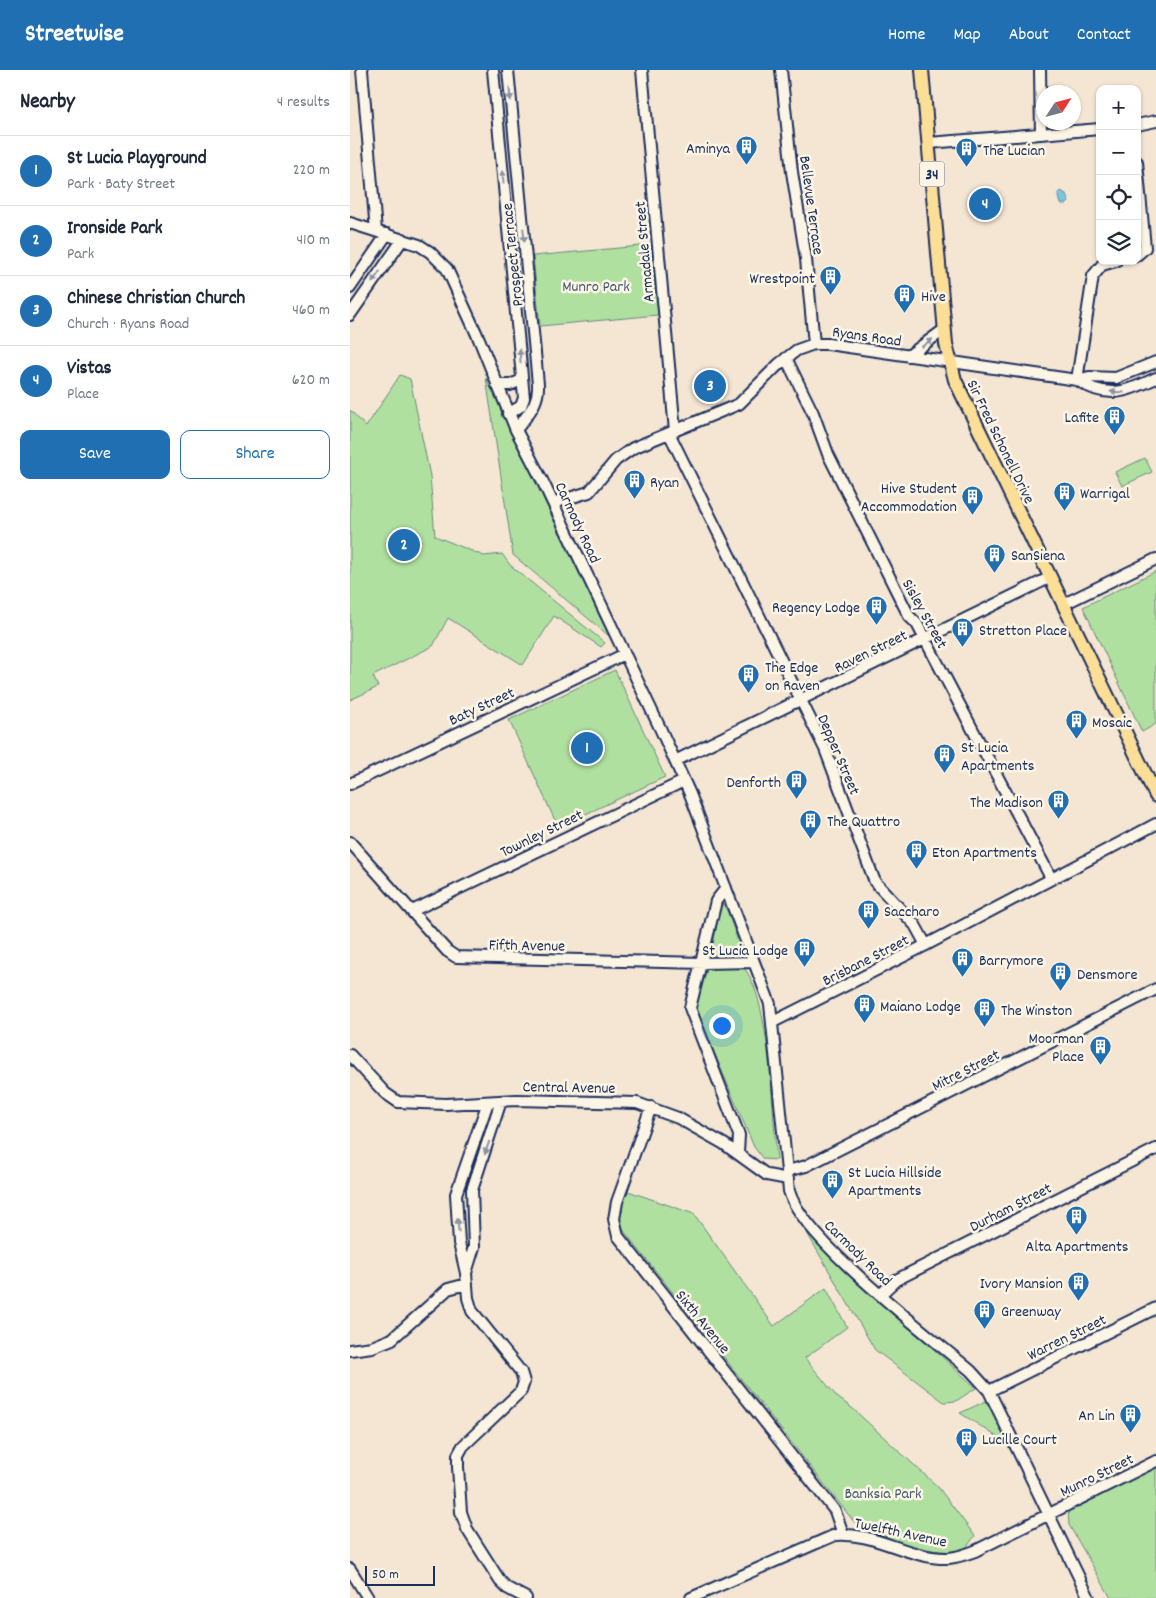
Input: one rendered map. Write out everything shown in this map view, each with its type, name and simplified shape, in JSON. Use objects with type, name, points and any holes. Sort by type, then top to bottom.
[{"type":"main road","name":"Sir Fred Schonell Drive","points":[[922,70],[945,329],[955,380],[1064,604],[1123,732],[1156,796]]},
{"type":"street","points":[[362,70],[376,230]]},
{"type":"street","name":"Prospect Terrace","points":[[493,70],[524,398],[523,404],[508,414]]},
{"type":"street","name":"Prospect Terrace","points":[[508,70],[538,387],[532,408],[516,430]]},
{"type":"street","name":"Armadale Street","points":[[642,70],[672,432]]},
{"type":"street","name":"Bellevue Terrace","points":[[781,70],[792,172],[806,259],[814,344]]},
{"type":"street","points":[[1040,70],[1041,134]]},
{"type":"street","points":[[1141,125],[1156,122]]},
{"type":"street","points":[[929,143],[1096,129]]},
{"type":"street","points":[[1138,175],[1144,248],[1141,251]]},
{"type":"street","name":"Carmody Road","points":[[350,223],[403,239],[430,252],[446,269],[508,414],[553,503],[675,761],[770,1004],[787,1175],[792,1201],[800,1215],[839,1256],[971,1371],[989,1391],[1084,1584],[1089,1598]]},
{"type":"street","points":[[350,288],[387,234]]},
{"type":"street","points":[[350,315],[403,239]]},
{"type":"street","points":[[1077,380],[1094,276],[1102,265]]},
{"type":"street","points":[[908,356],[945,329]]},
{"type":"street","name":"Ryans Road","points":[[553,503],[589,492],[622,455],[739,404],[786,358],[797,350],[814,344],[828,344],[1077,380],[1091,388],[1123,393],[1156,378]]},
{"type":"street","name":"Sisley Street","points":[[786,358],[813,413],[828,454],[873,548],[909,616],[917,624],[1051,878]]},
{"type":"street","name":"Ryans Road","points":[[1077,380],[1089,377],[1116,378],[1156,362]]},
{"type":"street","points":[[497,385],[510,385],[522,380]]},
{"type":"street","name":"Depper Street","points":[[672,432],[824,749],[875,882],[915,925],[926,945]]},
{"type":"street","points":[[1064,604],[1156,559]]},
{"type":"street","name":"Raven Street","points":[[675,761],[1050,577]]},
{"type":"street","name":"Baty Street","points":[[350,784],[625,654]]},
{"type":"street","name":"Townley Street","points":[[412,911],[684,781]]},
{"type":"street","name":"Brisbane Street","points":[[773,1022],[926,945],[1156,824]]},
{"type":"street","name":"Fifth Avenue","points":[[350,842],[447,951],[456,957],[703,963],[754,962]]},
{"type":"street","points":[[726,888],[716,901],[703,963],[690,1008],[739,1135],[738,1153]]},
{"type":"street","name":"Mitre Street","points":[[787,1175],[1156,989]]},
{"type":"street","name":"Central Avenue","points":[[350,1054],[385,1093],[396,1101],[438,1104],[517,1100],[623,1101],[650,1107],[678,1118],[738,1153],[767,1175],[787,1175]]},
{"type":"street","points":[[466,1273],[474,1247],[472,1190],[501,1101]]},
{"type":"street","points":[[488,1102],[456,1194],[459,1243],[472,1310],[522,1373],[524,1382],[521,1391],[472,1436],[460,1451],[458,1468],[461,1512],[467,1529],[496,1576],[507,1588],[526,1598]]},
{"type":"street","name":"Sixth Avenue","points":[[650,1107],[618,1202],[614,1219],[618,1236],[835,1511],[843,1534]]},
{"type":"street","name":"Durham Street","points":[[881,1294],[896,1280],[1156,1149]]},
{"type":"street","points":[[350,1350],[376,1345],[392,1339],[449,1288],[467,1284]]},
{"type":"street","name":"Warren Street","points":[[989,1391],[1156,1308]]},
{"type":"street","name":"Munro Street","points":[[1049,1514],[1156,1461]]},
{"type":"street","name":"Twelfth Avenue","points":[[691,1598],[815,1542],[843,1534],[938,1558],[950,1558],[975,1551],[1049,1514]]},
{"type":"street","points":[[350,1569],[368,1598]]},
{"type":"street","name":"Carmody Road","points":[[1084,1584],[1095,1598]]},
{"type":"green space","name":"Munro Park","points":[[651,245],[658,315],[540,326],[533,256]]},
{"type":"green space","points":[[400,375],[410,379],[430,476],[435,536],[484,556],[502,554],[510,565],[605,643],[601,647],[554,616],[523,665],[448,618],[433,646],[373,676],[378,687],[350,700],[350,410],[366,427]]},
{"type":"green space","points":[[486,378],[609,636],[513,555]]},
{"type":"green space","points":[[1145,458],[1152,472],[1122,486],[1115,472]]},
{"type":"green space","points":[[1156,571],[1156,724],[1142,732],[1083,607]]},
{"type":"green space","points":[[615,670],[665,777],[558,827],[509,720]]},
{"type":"green space","points":[[721,903],[727,910],[742,953],[711,955]]},
{"type":"green space","points":[[708,967],[745,969],[754,985],[765,1032],[769,1060],[777,1160],[763,1159],[754,1147],[695,1007]]},
{"type":"green space","name":"Banksia Park","points":[[628,1191],[694,1214],[774,1326],[826,1288],[847,1327],[805,1358],[837,1397],[852,1408],[938,1487],[975,1536],[965,1548],[955,1551],[926,1549],[893,1540],[855,1523],[624,1231],[619,1213]]},
{"type":"green space","points":[[807,1233],[976,1388],[956,1401],[944,1402],[875,1350]]},
{"type":"green space","points":[[986,1401],[1010,1445],[960,1413]]},
{"type":"green space","points":[[1156,1466],[1156,1598],[1111,1598],[1069,1525],[1068,1509]]},
{"type":"water","points":[[1061,191],[1066,194],[1069,202],[1067,204],[1061,204],[1058,193]]},
{"type":"place","name":"Aminya","points":[[746,166]]},
{"type":"place","name":"The Lucian","points":[[967,168]]},
{"type":"place","name":"Vistas","points":[[985,204]]},
{"type":"place","name":"Wrestpoint","points":[[831,296]]},
{"type":"place","name":"Hive","points":[[905,314]]},
{"type":"place","name":"Chinese Christian Church","points":[[710,386]]},
{"type":"place","name":"Lafite","points":[[1115,435]]},
{"type":"place","name":"Ryan","points":[[634,500]]},
{"type":"place","name":"Warrigal","points":[[1064,511]]},
{"type":"place","name":"Hive Student Accommodation","points":[[973,515]]},
{"type":"place","name":"Ironside Park","points":[[404,545]]},
{"type":"place","name":"SanSiena","points":[[995,573]]},
{"type":"place","name":"Regency Lodge","points":[[876,625]]},
{"type":"place","name":"Stretton Place","points":[[963,648]]},
{"type":"place","name":"The Edge on Raven","points":[[749,694]]},
{"type":"place","name":"Mosaic","points":[[1076,740]]},
{"type":"place","name":"St Lucia Playground","points":[[587,748]]},
{"type":"place","name":"St Lucia Apartments","points":[[945,774]]},
{"type":"place","name":"Denforth","points":[[797,800]]},
{"type":"place","name":"The Madison","points":[[1059,820]]},
{"type":"place","name":"The Quattro","points":[[811,839]]},
{"type":"place","name":"Eton Apartments","points":[[916,870]]},
{"type":"place","name":"Saccharo","points":[[868,929]]},
{"type":"place","name":"St Lucia Lodge","points":[[804,968]]},
{"type":"place","name":"Barrymore","points":[[963,978]]},
{"type":"place","name":"Densmore","points":[[1061,992]]},
{"type":"place","name":"Maiano Lodge","points":[[864,1024]]},
{"type":"place","name":"The Winston","points":[[985,1028]]},
{"type":"place","name":"Moorman Place","points":[[1100,1065]]},
{"type":"place","name":"St Lucia Hillside Apartments","points":[[832,1199]]},
{"type":"place","name":"Alta Apartments","points":[[1077,1235]]},
{"type":"place","name":"Ivory Mansion","points":[[1079,1301]]},
{"type":"place","name":"Greenway","points":[[985,1329]]},
{"type":"place","name":"An Lin","points":[[1131,1433]]},
{"type":"place","name":"Lucille Court","points":[[966,1457]]}]
